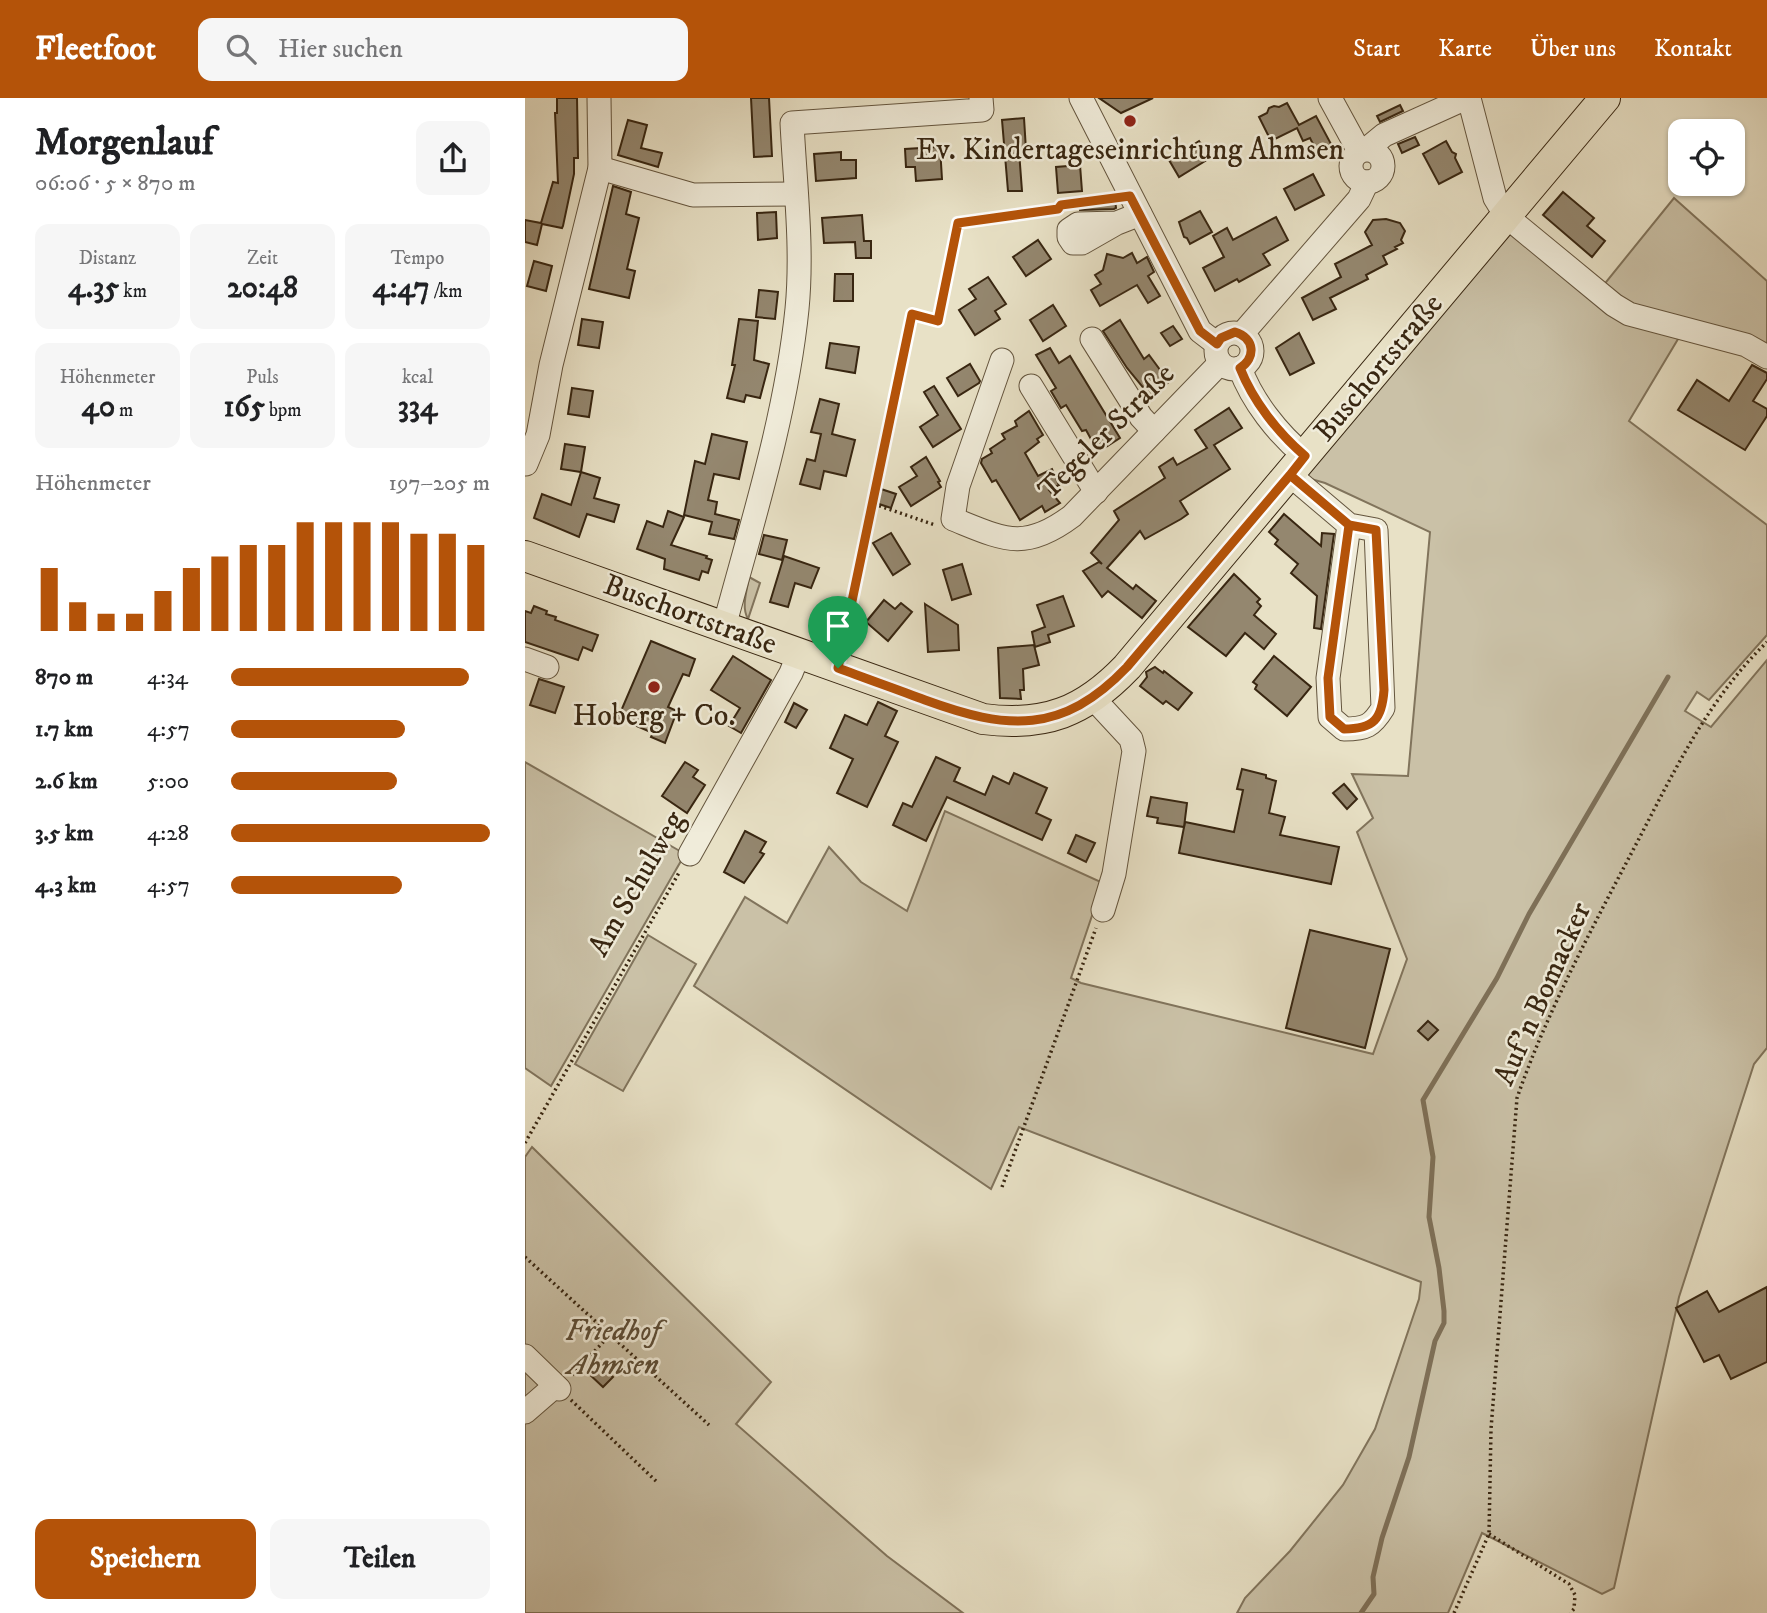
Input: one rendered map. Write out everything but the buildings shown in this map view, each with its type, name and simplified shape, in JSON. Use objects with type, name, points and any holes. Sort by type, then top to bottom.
[{"type":"main road","name":"Buschortstraße","points":[[525,556],[983,719],[1006,722],[1050,718],[1074,709],[1093,698],[1127,667],[1605,98]]},
{"type":"street","points":[[526,464],[538,435],[551,365],[600,168],[599,98]]},
{"type":"street","points":[[724,627],[762,486],[788,371],[797,309],[799,264],[792,122],[982,110],[981,98]]},
{"type":"street","points":[[1081,98],[1200,331],[1245,381],[1298,465],[1349,525],[1376,530],[1383,708],[1374,723],[1359,729],[1344,729],[1330,717],[1328,678],[1349,525]]},
{"type":"street","points":[[1330,98],[1363,150]]},
{"type":"street","points":[[1242,334],[1359,199],[1367,182],[1358,180],[1352,173],[1350,165],[1353,157],[1384,135],[1467,98],[1495,198],[1506,216],[1614,305],[1629,314],[1747,345],[1767,357]]},
{"type":"street","points":[[600,168],[693,195],[795,194]]},
{"type":"street","points":[[1117,223],[1135,205]]},
{"type":"street","points":[[1228,334],[1242,334],[1249,340],[1252,348],[1247,364],[1226,358],[1228,334]]},
{"type":"street","points":[[1092,339],[1141,417],[1154,430]]},
{"type":"street","name":"Tegeler Straße","points":[[953,519],[1010,539],[1033,538],[1059,526],[1096,492],[1226,358]]},
{"type":"street","points":[[953,519],[958,486],[1002,360]]},
{"type":"street","points":[[1031,386],[1096,492]]},
{"type":"street","name":"Am Schulweg","points":[[690,854],[791,673],[799,653]]},
{"type":"street","points":[[1093,698],[1131,739],[1134,751],[1114,874],[1103,910]]},
{"type":"street","points":[[525,1356],[557,1387],[525,1412]]},
{"type":"path","points":[[838,668],[912,314],[938,321],[958,223],[1058,209],[1061,205],[1135,205]]},
{"type":"path","points":[[874,504],[937,526],[953,519]]},
{"type":"path","name":"Auf'n Bomacker","points":[[1489,1534],[1491,1429],[1517,1098],[1531,1059],[1605,904],[1681,760],[1713,704],[1767,642]]},
{"type":"path","name":"Am Schulweg","points":[[525,1143],[690,854]]},
{"type":"path","points":[[1002,1187],[1103,910]]},
{"type":"path","points":[[525,1257],[709,1425]]},
{"type":"path","points":[[609,1336],[557,1387],[658,1483]]},
{"type":"path","points":[[1454,1613],[1489,1534],[1569,1584],[1576,1595],[1574,1609],[1570,1613]]},
{"type":"green space","points":[[1674,198],[1767,281],[1767,348],[1636,311],[1602,287]]},
{"type":"green space","points":[[1514,231],[1681,334],[1629,421],[1767,525],[1767,635],[1709,700],[1697,692],[1685,711],[1711,727],[1767,660],[1767,1048],[1754,1064],[1679,1297],[1614,1588],[1602,1594],[1482,1533],[1448,1613],[1237,1613],[1245,1598],[1290,1551],[1343,1485],[1375,1429],[1419,1299],[1421,1282],[1019,1127],[991,1189],[694,986],[745,897],[787,923],[829,847],[861,882],[907,911],[945,811],[1103,883],[1071,978],[1081,983],[1373,1054],[1407,959],[1357,832],[1373,818],[1352,774],[1408,776],[1430,532],[1325,483],[1304,477],[1500,235]]},
{"type":"green space","points":[[749,577],[760,583],[748,619],[745,604]]},
{"type":"green space","points":[[525,762],[685,854],[551,1086],[525,1068]]},
{"type":"green space","points":[[648,935],[696,964],[623,1091],[575,1064]]},
{"type":"green space","name":"Friedhof Ahmsen","points":[[532,1147],[771,1382],[736,1424],[887,1556],[963,1613],[525,1613],[525,1157]]},
{"type":"waterway","points":[[1361,1613],[1374,1594],[1373,1577],[1382,1538],[1409,1457],[1435,1341],[1444,1323],[1439,1268],[1429,1217],[1433,1157],[1423,1100],[1497,978],[1529,914],[1668,677]]},
{"type":"place","name":"Ev. Kindertageseinrichtung Ahmsen","points":[[1130,121]]},
{"type":"place","name":"Hoberg + Co.","points":[[654,687]]},
{"type":"route","points":[[838,668],[912,314],[938,321],[958,223],[1130,196],[1200,331],[1217,344],[1221,338],[1235,332],[1249,340],[1251,356],[1247,364],[1240,368],[1245,381],[1275,426],[1305,456],[1290,475],[1349,525],[1328,678],[1330,717],[1344,729],[1359,729],[1374,723],[1383,708],[1376,530],[1349,525],[1290,475],[1110,685],[1074,709],[1050,718],[1006,722],[983,719],[838,668]]}]
